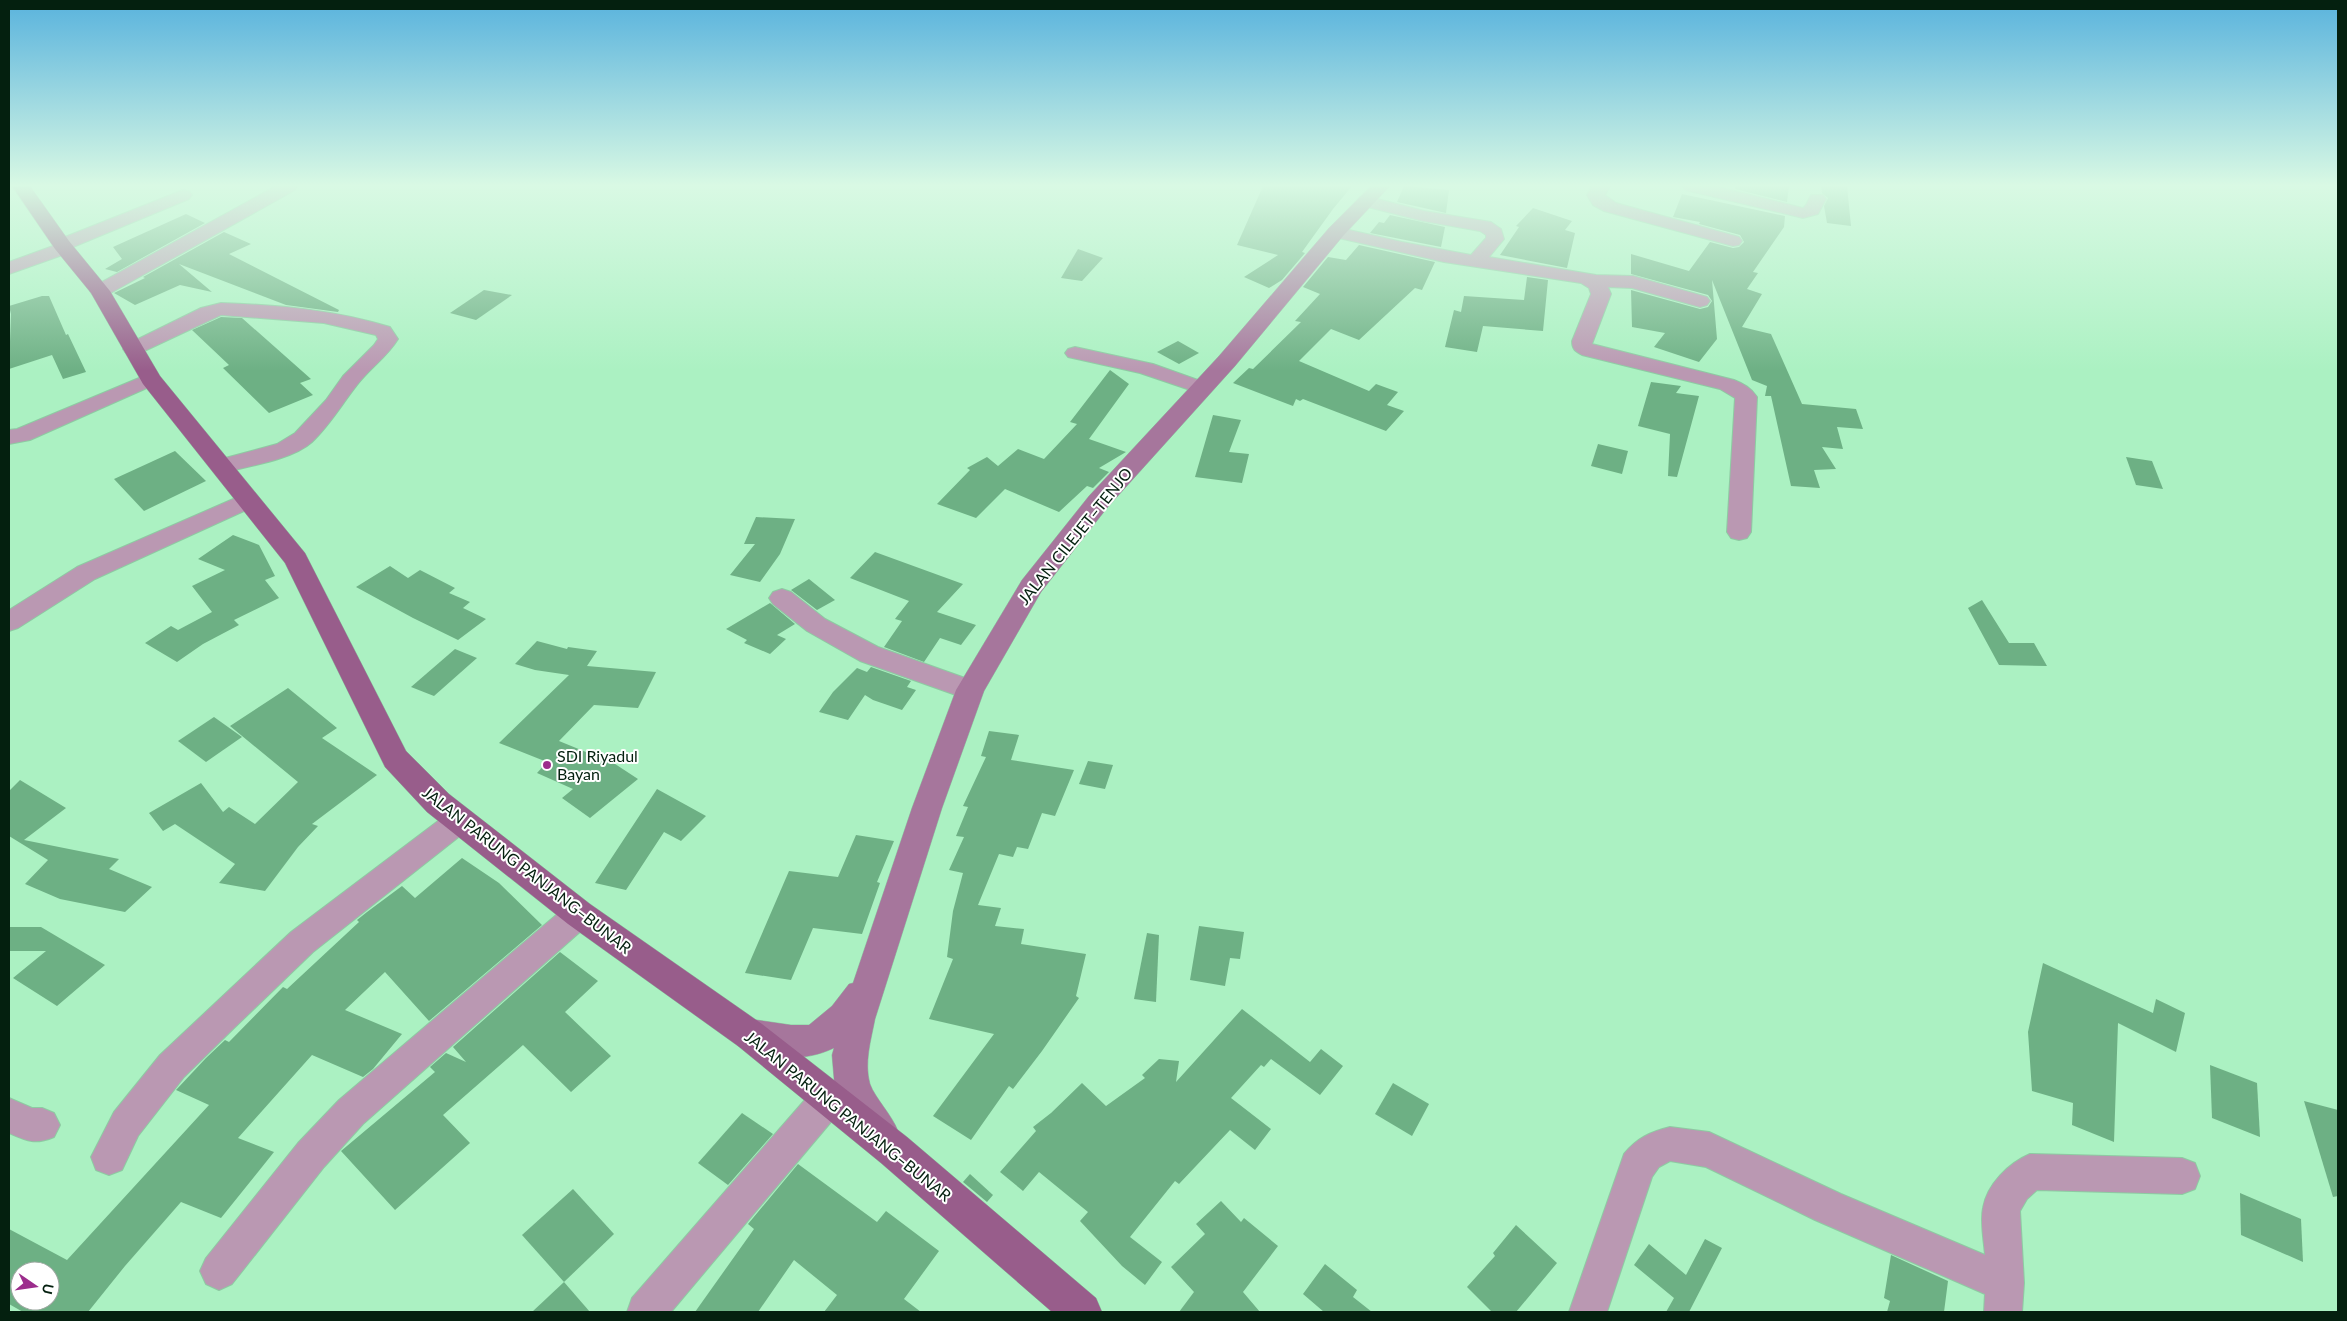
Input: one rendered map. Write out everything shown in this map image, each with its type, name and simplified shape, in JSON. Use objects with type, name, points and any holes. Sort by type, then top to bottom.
[{"type":"main road","name":"JALAN PARUNG PANJANG–BUNAR","points":[[64,248],[100,291],[151,379],[296,559],[395,759],[438,803],[579,914],[750,1035],[894,1150],[1071,1309]]},
{"type":"main road","name":"JALAN CILEJET–TENJO","points":[[894,1150],[852,1090],[850,1055],[870,981],[927,808],[970,690],[1031,586],[1098,502],[1264,318],[1323,248]]},
{"type":"main road","name":"JALAN CILEJET–TENJO","points":[[750,1035],[806,1042],[829,1031],[853,1006],[870,981]]},
{"type":"street","points":[[9,268],[59,248]]},
{"type":"street","points":[[100,291],[178,248]]},
{"type":"street","points":[[1401,248],[1595,281],[1647,284],[1700,301]]},
{"type":"street","points":[[1476,260],[1487,248]]},
{"type":"street","points":[[1595,281],[1600,286],[1601,294],[1582,341],[1582,347],[1589,351],[1727,384],[1739,390],[1746,397],[1739,532]]},
{"type":"street","points":[[133,349],[208,312],[221,310],[331,318],[361,323],[384,331],[388,339],[382,349],[350,380],[334,404],[303,438],[284,449],[222,466]]},
{"type":"street","points":[[1075,353],[1146,368],[1202,388]]},
{"type":"street","points":[[9,437],[22,435],[151,379]]},
{"type":"street","points":[[9,622],[86,573],[248,501]]},
{"type":"street","points":[[782,598],[816,625],[869,654],[970,690]]},
{"type":"street","points":[[109,1157],[126,1124],[172,1066],[222,1017],[302,942],[460,820]]},
{"type":"street","points":[[219,1271],[311,1155],[351,1112],[579,914]]},
{"type":"street","points":[[646,1312],[829,1098]]},
{"type":"street","points":[[9,1115],[31,1124],[42,1125]]},
{"type":"street","points":[[1588,1312],[1637,1167],[1646,1155],[1656,1148],[1670,1144],[1684,1144],[1708,1150],[1828,1207],[2004,1298],[2001,1208],[2014,1186],[2030,1172],[2182,1176]]},
{"type":"building","points":[[113,248],[161,248],[117,272],[105,269],[122,259]]},
{"type":"building","points":[[196,248],[243,248],[229,254],[339,310],[338,312],[286,305],[179,264],[212,292],[180,285],[135,305],[114,293],[145,278],[143,277]]},
{"type":"building","points":[[1248,248],[1305,248],[1302,252],[1305,253],[1282,280],[1269,288],[1244,277],[1278,255]]},
{"type":"building","points":[[1357,248],[1371,248],[1435,262],[1422,290],[1415,288],[1359,340],[1331,329],[1299,361],[1369,391],[1376,384],[1398,392],[1387,405],[1404,411],[1386,431],[1303,399],[1300,401],[1296,399],[1293,406],[1233,383],[1249,368],[1253,369],[1301,322],[1295,321],[1320,294],[1303,287],[1328,257],[1346,260]]},
{"type":"building","points":[[1505,248],[1572,248],[1567,268],[1500,255]]},
{"type":"building","points":[[1706,248],[1770,248],[1753,272],[1758,273],[1747,289],[1762,294],[1742,327],[1771,334],[1802,404],[1856,409],[1863,429],[1837,427],[1843,449],[1822,447],[1836,469],[1814,470],[1820,488],[1791,486],[1771,396],[1765,396],[1767,386],[1752,380],[1712,280],[1717,339],[1699,362],[1654,347],[1665,333],[1632,327],[1631,290],[1700,309],[1708,307],[1712,301],[1708,295],[1631,274],[1631,254],[1689,271]]},
{"type":"building","points":[[1078,249],[1103,258],[1082,281],[1061,278]]},
{"type":"building","points":[[1527,277],[1548,280],[1543,331],[1483,326],[1477,352],[1445,347],[1454,310],[1461,312],[1464,296],[1524,300]]},
{"type":"building","points":[[484,290],[512,295],[476,320],[450,313]]},
{"type":"building","points":[[42,296],[49,296],[66,335],[68,334],[86,372],[63,379],[52,355],[9,369],[11,314],[9,306]]},
{"type":"building","points":[[221,317],[242,318],[311,379],[300,383],[313,395],[269,413],[223,368],[229,365],[192,330]]},
{"type":"building","points":[[1178,341],[1199,353],[1179,364],[1157,352]]},
{"type":"building","points":[[1110,370],[1129,384],[1089,439],[1126,452],[1099,468],[1109,472],[1093,488],[1087,486],[1059,512],[1005,489],[976,518],[937,504],[970,470],[967,468],[987,457],[998,466],[1018,449],[1044,459],[1077,424],[1070,422]]},
{"type":"building","points":[[1651,382],[1681,386],[1676,393],[1699,396],[1677,477],[1668,476],[1670,434],[1638,426]]},
{"type":"building","points":[[1213,415],[1241,420],[1229,452],[1249,454],[1242,483],[1195,477]]},
{"type":"building","points":[[1598,444],[1628,451],[1622,474],[1591,466]]},
{"type":"building","points":[[175,451],[206,481],[144,511],[114,479]]},
{"type":"building","points":[[2126,457],[2152,461],[2163,489],[2136,485]]},
{"type":"building","points":[[756,517],[795,519],[780,554],[760,582],[730,575],[755,544],[744,544]]},
{"type":"building","points":[[233,535],[259,545],[275,576],[265,580],[279,598],[234,620],[239,625],[203,644],[177,662],[145,643],[171,626],[178,630],[212,612],[192,586],[225,570],[198,559]]},
{"type":"building","points":[[875,552],[963,584],[937,612],[976,625],[961,645],[940,638],[924,662],[884,647],[902,621],[895,619],[909,601],[850,578]]},
{"type":"building","points":[[390,566],[408,578],[420,570],[455,588],[449,593],[470,602],[463,608],[486,619],[458,640],[356,587]]},
{"type":"building","points":[[809,579],[835,600],[817,610],[791,590]]},
{"type":"building","points":[[1982,600],[2009,643],[2034,643],[2047,666],[1999,665],[1968,608]]},
{"type":"building","points":[[770,603],[795,624],[777,635],[786,639],[770,654],[744,643],[747,640],[726,629]]},
{"type":"building","points":[[537,641],[567,649],[568,647],[597,651],[587,666],[656,672],[638,708],[594,705],[559,741],[609,760],[638,779],[590,818],[562,798],[573,789],[537,773],[547,762],[499,743],[569,675],[535,670],[515,664]]},
{"type":"building","points":[[455,649],[477,658],[434,696],[411,687]]},
{"type":"building","points":[[871,667],[911,681],[907,687],[916,690],[902,710],[873,700],[865,695],[848,720],[819,712],[833,692],[857,668],[867,672]]},
{"type":"building","points":[[288,688],[337,728],[322,738],[377,775],[312,824],[318,826],[298,847],[265,891],[219,883],[235,864],[175,824],[163,831],[149,813],[201,783],[223,812],[229,807],[255,824],[298,782],[230,726]]},
{"type":"building","points":[[214,717],[242,737],[206,762],[178,741]]},
{"type":"building","points":[[989,731],[1019,735],[1011,760],[1074,770],[1055,816],[1042,813],[1028,849],[1017,847],[1013,857],[999,854],[978,905],[1001,908],[995,926],[1024,929],[1021,944],[1086,954],[1076,996],[1079,998],[1042,1051],[1013,1089],[1009,1086],[971,1140],[933,1116],[994,1034],[929,1019],[953,959],[947,957],[953,911],[963,873],[949,870],[964,837],[956,836],[968,807],[963,806],[986,757],[981,756]]},
{"type":"building","points":[[1088,761],[1113,765],[1105,789],[1079,784]]},
{"type":"building","points":[[20,780],[66,808],[24,840],[119,859],[109,869],[152,887],[125,912],[60,899],[25,884],[48,860],[9,836],[9,791]]},
{"type":"building","points":[[657,789],[706,816],[681,841],[664,832],[626,890],[595,883]]},
{"type":"building","points":[[856,835],[894,841],[877,882],[880,883],[862,934],[813,928],[791,980],[745,973],[789,871],[838,877]]},
{"type":"building","points":[[462,858],[499,883],[542,925],[429,1021],[385,972],[345,1010],[402,1034],[373,1069],[363,1077],[312,1055],[238,1138],[274,1152],[221,1218],[181,1202],[88,1312],[21,1311],[60,1311],[60,1261],[10,1261],[9,1304],[9,1229],[67,1260],[209,1105],[176,1090],[225,1040],[229,1042],[283,987],[287,989],[359,922],[357,920],[402,886],[415,898]]},
{"type":"building","points":[[1199,926],[1244,932],[1240,959],[1230,958],[1225,986],[1190,980]]},
{"type":"building","points":[[9,927],[41,927],[105,965],[57,1006],[13,978],[46,951],[9,951]]},
{"type":"building","points":[[1147,933],[1159,935],[1156,1002],[1134,999]]},
{"type":"building","points":[[560,952],[598,981],[565,1012],[611,1056],[571,1092],[523,1045],[443,1115],[470,1143],[395,1210],[341,1151],[435,1072],[430,1067],[446,1053],[466,1062],[453,1047]]},
{"type":"building","points":[[2043,963],[2153,1013],[2156,999],[2185,1013],[2176,1052],[2118,1023],[2114,1142],[2072,1125],[2073,1103],[2032,1091],[2028,1032]]},
{"type":"building","points":[[1242,1009],[1310,1062],[1321,1049],[1343,1066],[1320,1095],[1271,1059],[1264,1067],[1261,1065],[1231,1098],[1271,1129],[1255,1150],[1230,1130],[1179,1184],[1175,1181],[1130,1237],[1162,1262],[1145,1285],[1122,1266],[1080,1221],[1088,1212],[1039,1172],[1023,1191],[1000,1172],[1036,1131],[1033,1127],[1051,1113],[1082,1083],[1106,1106],[1145,1078],[1142,1075],[1159,1059],[1179,1061],[1176,1082]]},
{"type":"building","points":[[2210,1065],[2257,1083],[2260,1137],[2212,1118]]},
{"type":"building","points":[[1393,1083],[1429,1104],[1412,1136],[1375,1114]]},
{"type":"building","points":[[2304,1101],[2338,1110],[2338,1196],[2333,1197]]},
{"type":"building","points":[[742,1113],[773,1134],[728,1185],[698,1163]]},
{"type":"building","points":[[798,1164],[877,1222],[886,1211],[939,1251],[904,1299],[921,1312],[824,1312],[837,1295],[794,1260],[758,1312],[695,1312],[754,1229],[748,1224]]},
{"type":"building","points":[[970,1174],[993,1195],[987,1202],[963,1182]]},
{"type":"building","points":[[573,1189],[614,1234],[564,1282],[522,1235]]},
{"type":"building","points":[[2240,1193],[2301,1219],[2303,1262],[2241,1235]]},
{"type":"building","points":[[1221,1201],[1241,1222],[1244,1218],[1278,1246],[1243,1292],[1260,1312],[1179,1312],[1194,1292],[1171,1267],[1205,1234],[1196,1224]]},
{"type":"building","points":[[1516,1225],[1557,1263],[1516,1312],[1492,1312],[1467,1287],[1495,1256],[1493,1253]]},
{"type":"building","points":[[1705,1239],[1722,1248],[1689,1312],[1666,1312],[1674,1298],[1634,1265],[1649,1244],[1686,1275]]},
{"type":"building","points":[[1891,1255],[1948,1281],[1944,1312],[1887,1312],[1890,1301],[1884,1298]]},
{"type":"building","points":[[1325,1264],[1357,1290],[1353,1297],[1372,1312],[1324,1312],[1303,1294]]},
{"type":"building","points":[[564,1282],[590,1312],[532,1312]]},
{"type":"place","name":"SDI Riyadul Bayan","points":[[547,765]]}]
